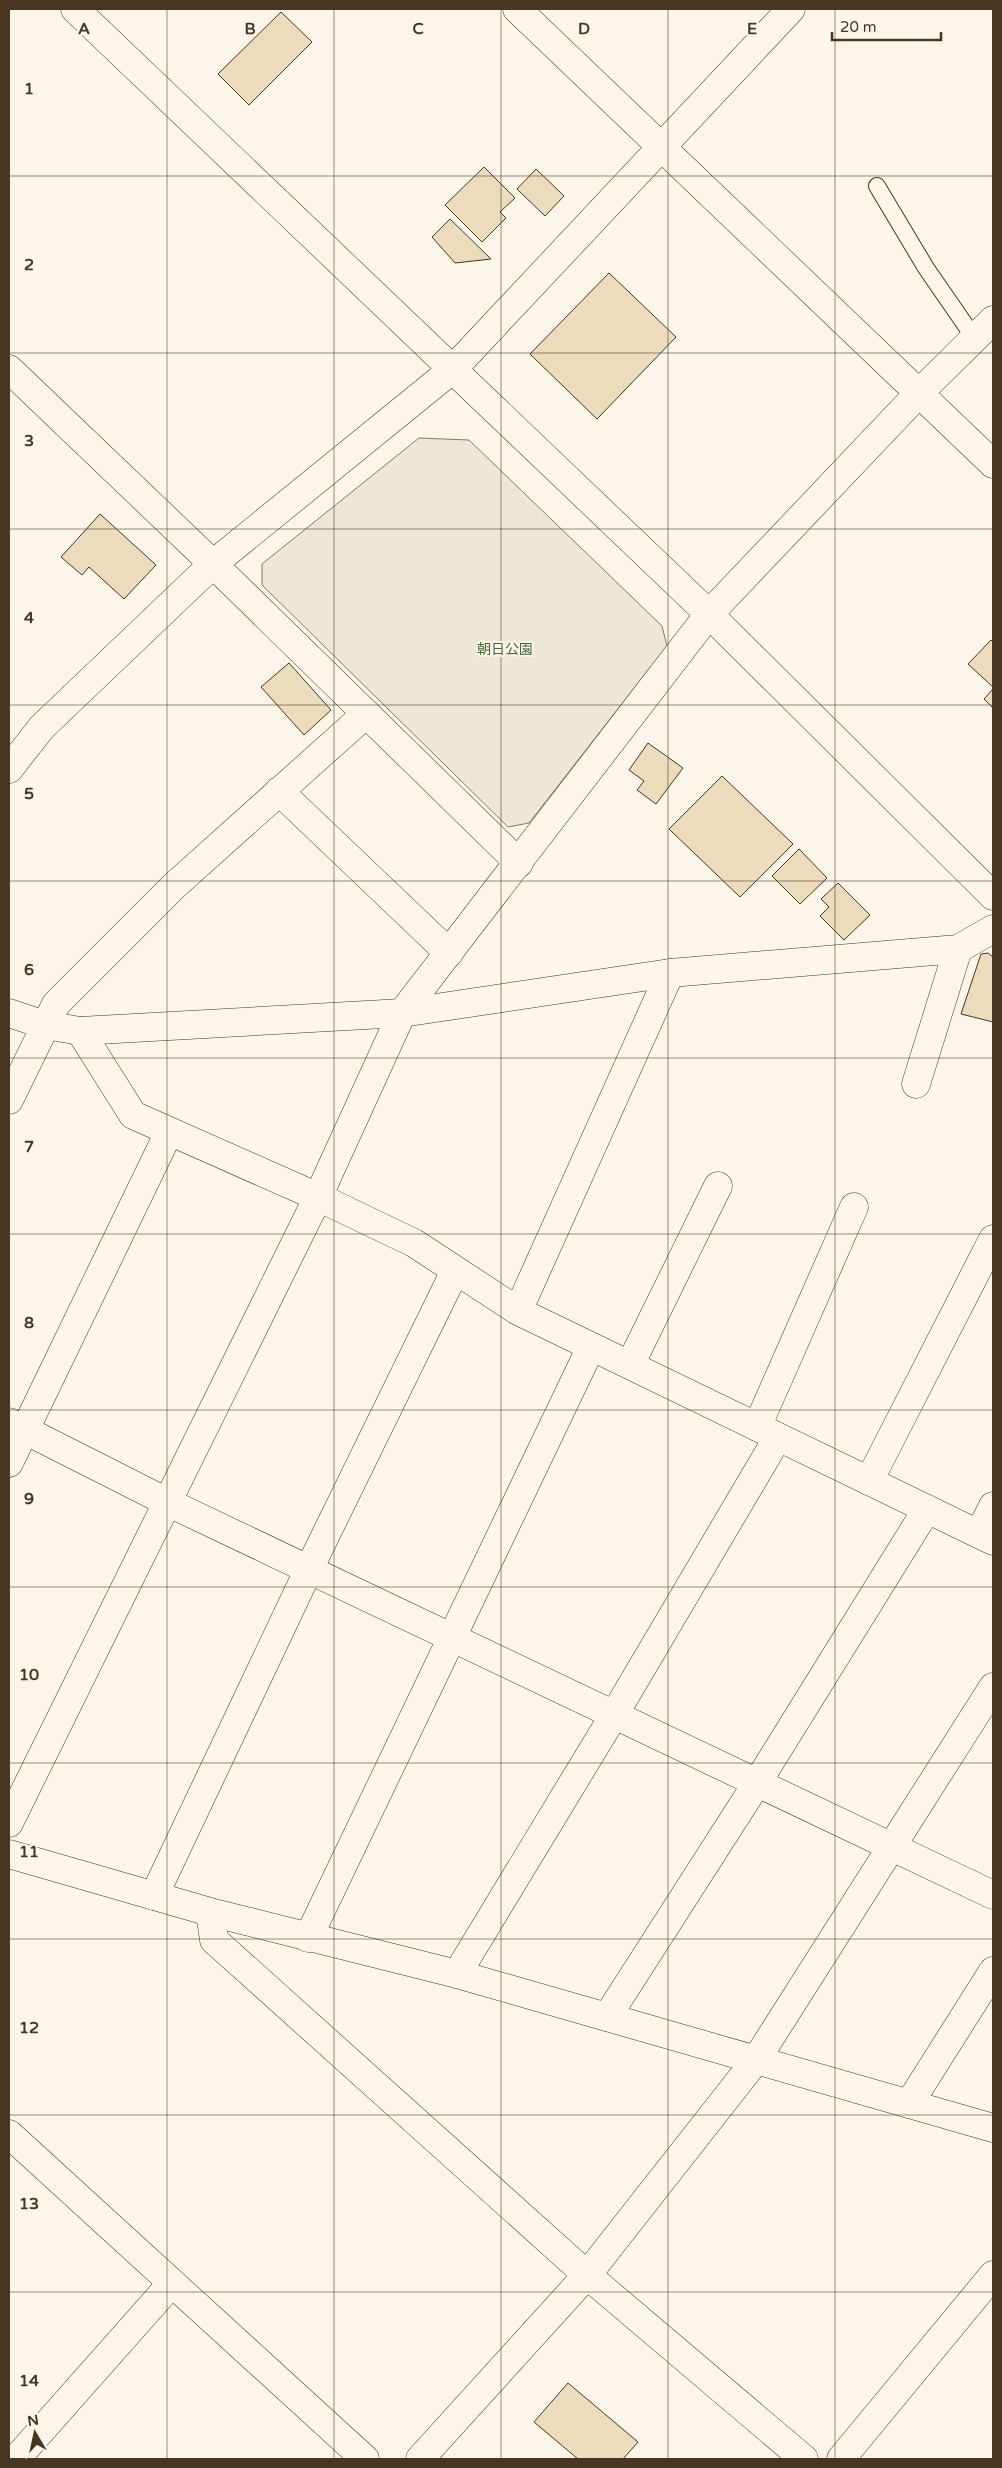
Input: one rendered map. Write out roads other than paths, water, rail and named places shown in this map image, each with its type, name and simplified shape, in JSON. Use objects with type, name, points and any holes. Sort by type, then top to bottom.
[{"type":"street","points":[[75,9],[709,614],[993,896]]},
{"type":"street","points":[[517,9],[661,148],[920,392],[993,464]]},
{"type":"street","points":[[9,769],[42,727],[213,564],[453,369],[791,9]]},
{"type":"street","points":[[9,1823],[318,1197],[402,1013],[709,614],[920,392],[984,329]]},
{"type":"street","points":[[10,373],[213,564],[519,863]]},
{"type":"street","points":[[9,1100],[56,1004],[174,886],[366,714]]},
{"type":"street","points":[[279,791],[449,953]]},
{"type":"street","points":[[9,1013],[45,1025],[80,1031],[402,1013],[670,974],[958,949],[993,929]]},
{"type":"street","points":[[916,1084],[958,949]]},
{"type":"street","points":[[518,1311],[670,974]]},
{"type":"street","points":[[80,1031],[133,1115],[318,1197],[414,1244],[518,1311],[986,1538],[993,1506]]},
{"type":"street","points":[[9,1462],[17,1426],[169,1132]]},
{"type":"street","points":[[630,1365],[718,1186]]},
{"type":"street","points":[[457,1974],[614,1715],[767,1432],[854,1207]]},
{"type":"street","points":[[869,1481],[993,1239]]},
{"type":"street","points":[[154,1896],[309,1569],[455,1271]]},
{"type":"street","points":[[308,1938],[591,1347]]},
{"type":"street","points":[[17,1426],[167,1502],[452,1639],[993,1895]]},
{"type":"street","points":[[607,2017],[757,1783],[927,1509]]},
{"type":"street","points":[[420,2459],[587,2275],[756,2060],[993,1687]]},
{"type":"street","points":[[9,1854],[210,1912],[457,1974],[993,2128]]},
{"type":"street","points":[[210,1912],[214,1940],[587,2275],[804,2459]]},
{"type":"street","points":[[909,2104],[993,1971]]},
{"type":"street","points":[[9,2134],[365,2459]]},
{"type":"street","points":[[841,2459],[993,2275]]},
{"type":"street","points":[[16,2459],[172,2283]]},
{"type":"lane","points":[[877,186],[926,268],[984,329]]},
{"type":"park label","name":"朝日公園","points":[[505,649]]}]
